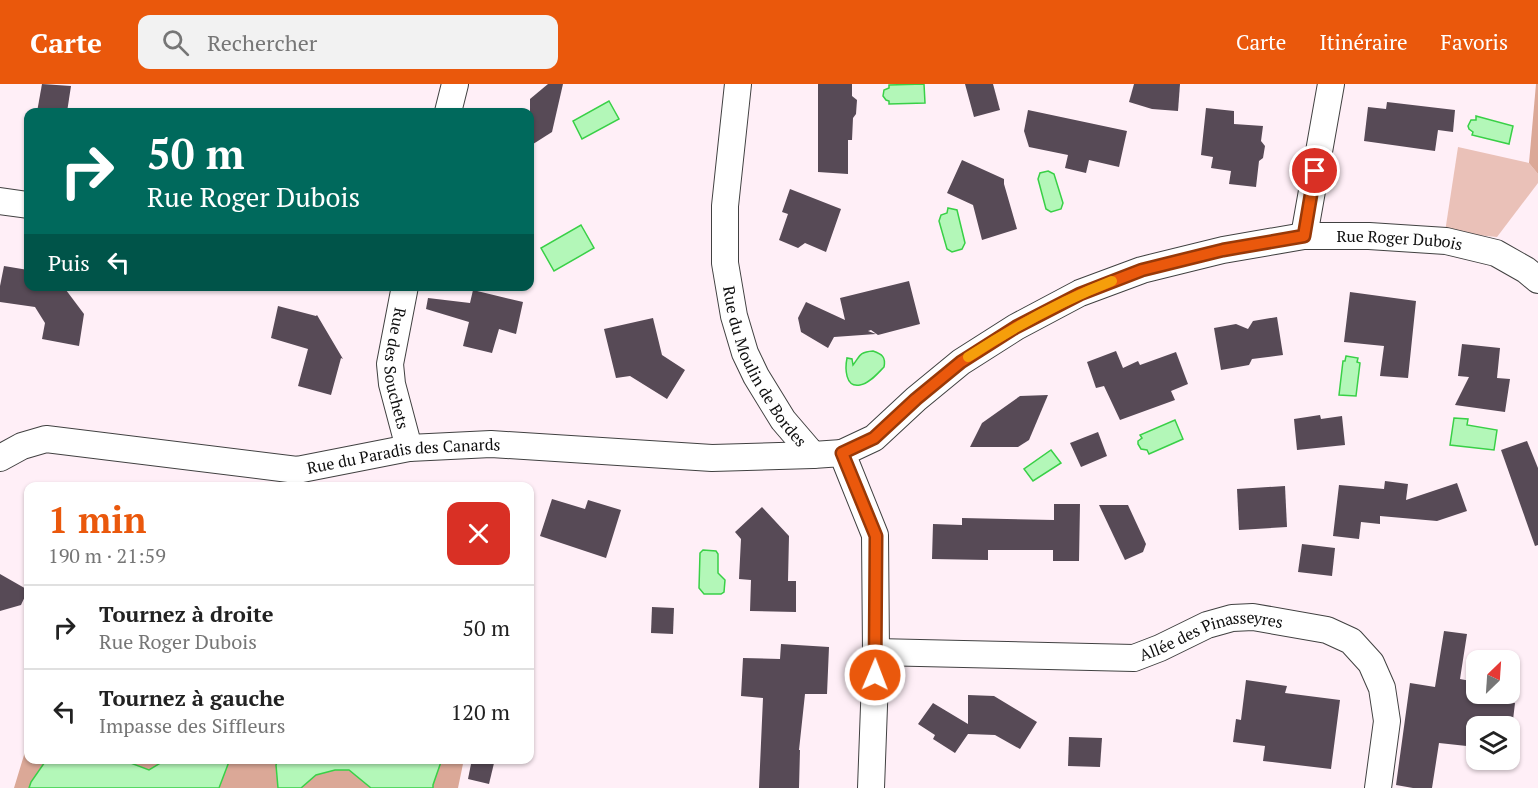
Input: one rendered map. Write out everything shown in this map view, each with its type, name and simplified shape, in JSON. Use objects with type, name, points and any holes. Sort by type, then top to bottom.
[{"type":"street","points":[[449,108],[455,84]]},
{"type":"street","name":"Rue du Moulin de Bordes","points":[[738,84],[725,206],[725,263],[734,316],[745,353],[783,420],[813,455],[842,453]]},
{"type":"street","points":[[1304,236],[1330,84]]},
{"type":"street","points":[[0,201],[24,204]]},
{"type":"street","name":"Rue Roger Dubois","points":[[842,453],[874,438],[961,362],[1016,327],[1080,294],[1142,270],[1223,250],[1304,236],[1369,236],[1446,241],[1496,253],[1526,270],[1538,280]]},
{"type":"street","name":"Rue des Souchets","points":[[404,291],[390,364],[392,384],[409,448]]},
{"type":"street","name":"Rue du Paradis des Canards","points":[[0,458],[46,439],[297,470],[409,448],[491,444],[712,458],[813,455]]},
{"type":"street","points":[[842,453],[876,536],[876,652],[872,788]]},
{"type":"street","name":"Allée des Pinasseyres","points":[[876,652],[1134,658],[1208,625],[1232,618],[1253,617],[1327,630],[1351,641],[1371,663],[1382,688],[1388,721],[1378,788]]},
{"type":"shaded area","points":[[924,84],[925,103],[889,104],[883,96],[884,90],[889,88],[889,85]]},
{"type":"shaded area","points":[[1536,84],[1538,84],[1538,174],[1529,163]]},
{"type":"shaded area","points":[[609,101],[619,119],[582,139],[573,121]]},
{"type":"shaded area","points":[[1476,116],[1513,126],[1509,144],[1472,135],[1473,132],[1468,126],[1471,120],[1476,120]]},
{"type":"shaded area","points":[[1458,147],[1529,163],[1538,174],[1538,183],[1497,237],[1445,232]]},
{"type":"shaded area","points":[[1048,171],[1054,174],[1063,203],[1061,209],[1051,212],[1046,209],[1038,179],[1040,173]]},
{"type":"shaded area","points":[[948,208],[957,210],[965,243],[962,249],[952,252],[947,249],[939,221],[941,215],[947,213]]},
{"type":"shaded area","points":[[581,225],[594,248],[554,271],[541,248]]},
{"type":"shaded area","points":[[873,351],[883,356],[884,367],[867,383],[855,385],[851,383],[846,372],[847,358],[852,359],[853,365],[862,353]]},
{"type":"shaded area","points":[[1346,356],[1358,358],[1357,362],[1360,363],[1356,396],[1339,395],[1343,361]]},
{"type":"shaded area","points":[[1454,418],[1468,419],[1467,425],[1497,430],[1494,450],[1450,445]]},
{"type":"shaded area","points":[[1175,420],[1183,439],[1149,454],[1147,450],[1141,449],[1138,444],[1142,438],[1140,435]]},
{"type":"shaded area","points":[[1051,450],[1061,463],[1033,481],[1024,469]]},
{"type":"shaded area","points":[[703,550],[716,551],[718,554],[718,573],[725,580],[724,592],[721,594],[704,594],[699,588],[700,553]]},
{"type":"shaded area","points":[[24,755],[24,764],[44,764],[29,788],[14,788]]},
{"type":"shaded area","points":[[44,764],[133,764],[149,770],[159,764],[228,764],[219,788],[29,788]]},
{"type":"shaded area","points":[[133,764],[159,764],[149,770]]},
{"type":"shaded area","points":[[228,764],[276,764],[278,788],[219,788]]},
{"type":"shaded area","points":[[440,764],[463,764],[458,788],[433,788],[432,785]]},
{"type":"shaded area","points":[[440,764],[433,788],[371,788],[349,770],[335,770],[316,775],[301,788],[278,788],[276,765]]},
{"type":"shaded area","points":[[335,770],[349,770],[371,788],[301,788],[316,775]]},
{"type":"building","points":[[42,84],[71,86],[68,108],[38,108]]},
{"type":"building","points":[[548,84],[563,84],[552,132],[534,143],[534,108],[530,108],[530,99]]},
{"type":"building","points":[[818,84],[852,84],[852,96],[857,100],[852,140],[848,140],[848,174],[818,172]]},
{"type":"building","points":[[965,84],[993,84],[1000,110],[974,117]]},
{"type":"building","points":[[1134,84],[1180,84],[1178,111],[1152,109],[1129,102]]},
{"type":"building","points":[[1387,102],[1455,110],[1453,132],[1438,130],[1435,151],[1364,141],[1368,107],[1386,109]]},
{"type":"building","points":[[1206,108],[1234,111],[1234,124],[1263,126],[1261,141],[1265,146],[1263,158],[1259,161],[1256,187],[1229,184],[1231,171],[1211,168],[1213,157],[1201,155]]},
{"type":"building","points":[[1028,110],[1127,131],[1119,167],[1089,160],[1086,173],[1065,168],[1068,155],[1029,147],[1024,131]]},
{"type":"building","points":[[962,160],[1004,179],[1017,229],[982,240],[973,205],[947,193]]},
{"type":"building","points":[[790,189],[841,209],[826,252],[805,243],[798,248],[779,240],[788,214],[782,212]]},
{"type":"building","points":[[4,266],[24,269],[24,291],[67,291],[84,314],[79,346],[42,339],[45,323],[35,307],[0,302]]},
{"type":"building","points":[[909,281],[920,324],[878,335],[871,330],[868,331],[876,334],[834,337],[828,348],[801,332],[798,318],[806,302],[845,320],[840,298]]},
{"type":"building","points":[[473,291],[523,302],[516,334],[499,329],[492,353],[463,346],[469,322],[426,309],[428,298],[470,303]]},
{"type":"building","points":[[1350,292],[1416,301],[1408,378],[1380,376],[1384,346],[1344,342]]},
{"type":"building","points":[[278,306],[317,315],[343,359],[341,358],[331,395],[298,386],[308,349],[271,338]]},
{"type":"building","points":[[1277,317],[1283,355],[1252,359],[1249,365],[1221,370],[1214,328],[1236,324],[1248,329],[1253,321]]},
{"type":"building","points":[[653,318],[662,355],[685,370],[667,399],[630,376],[616,378],[604,329]]},
{"type":"building","points":[[1462,344],[1500,348],[1497,378],[1510,379],[1505,412],[1455,405],[1469,377],[1458,376]]},
{"type":"building","points":[[1116,351],[1123,368],[1138,361],[1140,365],[1176,352],[1188,384],[1171,391],[1175,400],[1120,420],[1104,386],[1096,388],[1087,362]]},
{"type":"building","points":[[1048,395],[1029,440],[1018,447],[970,447],[982,423],[1020,396]]},
{"type":"building","points":[[1320,415],[1321,419],[1342,416],[1345,445],[1297,450],[1294,419]]},
{"type":"building","points":[[1098,432],[1107,456],[1081,467],[1070,443]]},
{"type":"building","points":[[1527,441],[1538,468],[1538,545],[1535,546],[1501,450]]},
{"type":"building","points":[[1385,481],[1408,484],[1406,500],[1457,483],[1467,511],[1437,521],[1380,516],[1380,524],[1361,522],[1359,539],[1333,536],[1339,485],[1384,489]]},
{"type":"building","points":[[1285,486],[1287,527],[1239,530],[1237,489]]},
{"type":"building","points":[[552,499],[585,509],[588,500],[621,510],[606,558],[540,536]]},
{"type":"building","points":[[1054,504],[1080,504],[1079,561],[1053,561],[1053,550],[988,550],[988,560],[932,559],[933,524],[962,525],[962,518],[1054,520]]},
{"type":"building","points":[[1099,505],[1128,505],[1146,544],[1143,552],[1125,560]]},
{"type":"building","points":[[762,507],[789,536],[788,581],[796,581],[796,612],[750,611],[751,580],[739,579],[741,539],[735,532]]},
{"type":"building","points":[[1302,544],[1335,548],[1332,576],[1298,572]]},
{"type":"building","points":[[0,574],[24,588],[24,599],[21,605],[0,611]]},
{"type":"building","points":[[652,607],[674,608],[673,634],[651,633]]},
{"type":"building","points":[[1444,631],[1467,634],[1460,679],[1466,680],[1466,704],[1515,704],[1513,716],[1466,716],[1466,746],[1439,743],[1432,788],[1396,785],[1410,683],[1435,687]]},
{"type":"building","points":[[781,644],[829,647],[827,694],[805,694],[799,750],[799,788],[759,788],[763,698],[741,696],[743,658],[780,659]]},
{"type":"building","points":[[1246,680],[1287,686],[1285,693],[1340,700],[1331,769],[1263,761],[1265,746],[1233,742],[1236,719],[1241,720]]},
{"type":"building","points":[[968,695],[994,696],[1037,722],[1020,749],[995,735],[968,734],[955,753],[933,739],[935,735],[918,724],[933,703],[968,724]]},
{"type":"building","points":[[1069,737],[1102,738],[1100,767],[1068,766]]},
{"type":"building","points":[[471,764],[494,764],[489,784],[468,779]]},
{"type":"slow traffic","points":[[968,357],[1016,327],[1080,294],[1112,281]]},
{"type":"route","points":[[875,675],[876,536],[842,453],[874,438],[961,362],[1016,327],[1080,294],[1142,270],[1223,250],[1304,236],[1315,171]]}]
